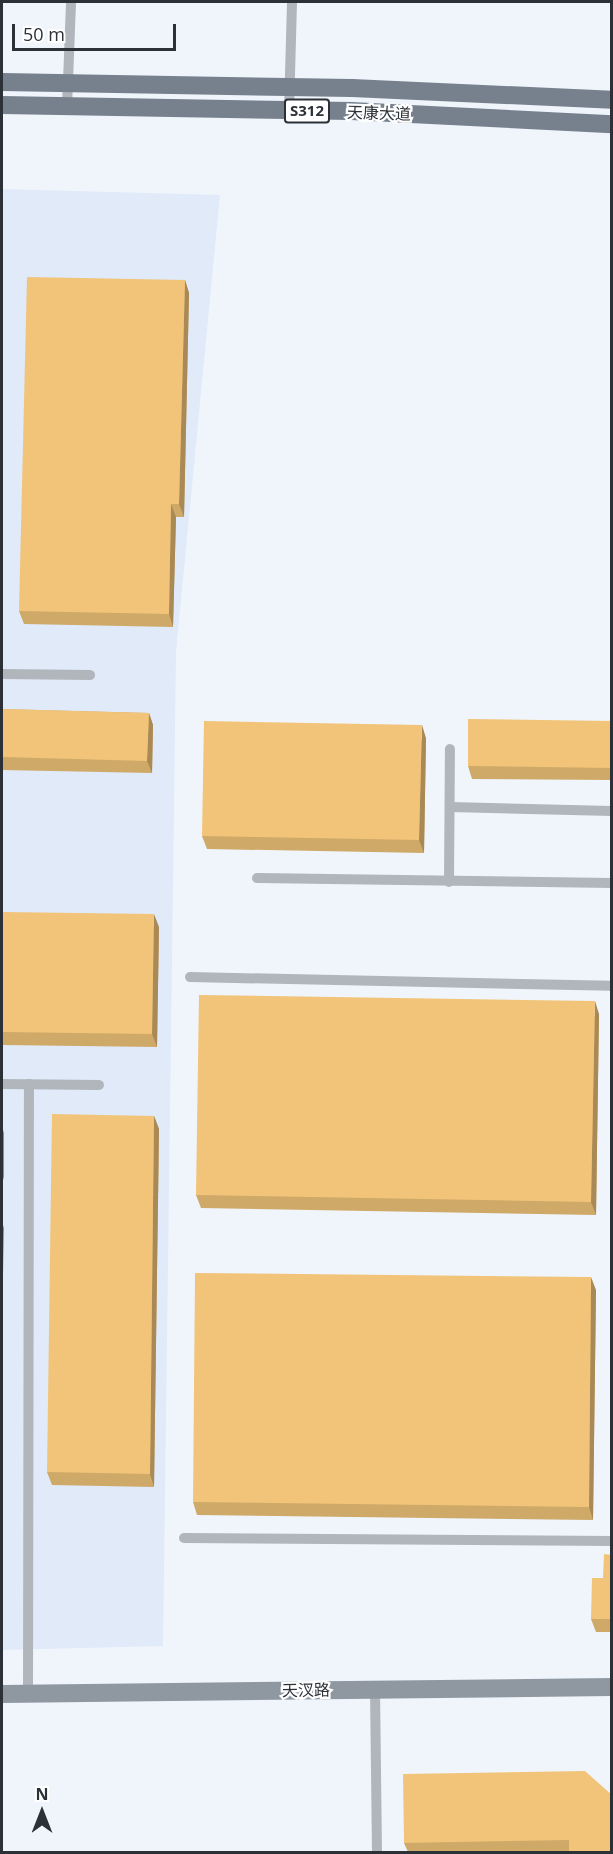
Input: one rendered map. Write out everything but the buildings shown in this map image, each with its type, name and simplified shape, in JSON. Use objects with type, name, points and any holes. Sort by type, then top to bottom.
[{"type":"main road","name":"天康大道","points":[[2,82],[290,87],[612,100]]},
{"type":"main road","name":"天康大道","points":[[2,105],[289,110],[612,124]]},
{"type":"street","name":"天汊路","points":[[2,1694],[612,1687]]},
{"type":"lane","points":[[67,107],[71,2]]},
{"type":"lane","points":[[289,110],[292,2]]},
{"type":"lane","points":[[2,674],[90,675]]},
{"type":"lane","points":[[449,882],[450,749]]},
{"type":"lane","points":[[450,807],[612,811]]},
{"type":"lane","points":[[257,878],[612,883]]},
{"type":"lane","points":[[190,977],[612,986]]},
{"type":"lane","points":[[2,1084],[99,1085]]},
{"type":"lane","points":[[28,1693],[29,1084]]},
{"type":"lane","points":[[184,1538],[612,1541]]},
{"type":"lane","points":[[375,1689],[377,1852]]},
{"type":"shaded area","points":[[2,189],[220,195],[176,652],[163,1646],[2,1650]]}]
